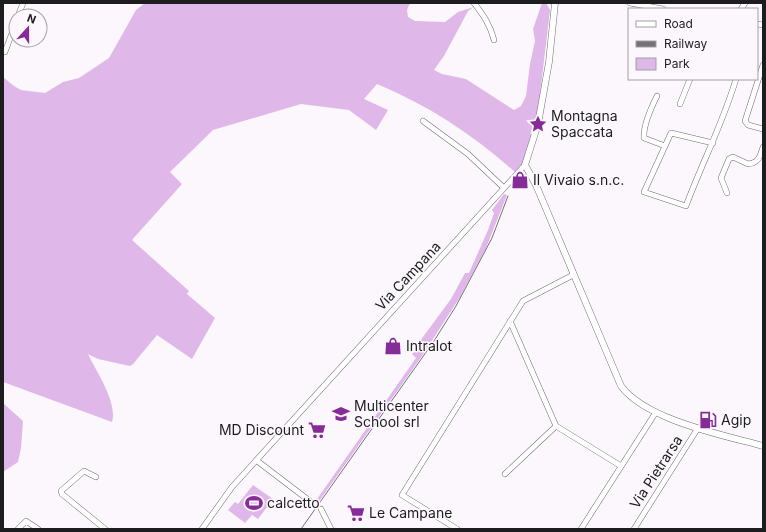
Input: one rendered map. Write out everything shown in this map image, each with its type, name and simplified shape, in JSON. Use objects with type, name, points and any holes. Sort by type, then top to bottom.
[{"type":"main road","name":"Via Campana","points":[[525,165],[540,116],[549,62],[555,3]]},
{"type":"main road","points":[[525,165],[536,185],[621,386],[637,402],[656,412],[698,428],[763,446]]},
{"type":"street","points":[[474,3],[483,13],[491,27],[494,40]]},
{"type":"street","points":[[630,3],[658,8]]},
{"type":"street","points":[[6,52],[8,46]]},
{"type":"street","points":[[763,65],[745,121],[748,125],[763,129]]},
{"type":"street","points":[[680,104],[690,80]]},
{"type":"street","points":[[712,143],[671,133],[644,192],[686,206],[728,105],[736,80]]},
{"type":"street","points":[[658,96],[652,107],[644,131],[644,138],[665,146]]},
{"type":"street","points":[[423,121],[468,154],[504,188]]},
{"type":"street","points":[[727,193],[721,178],[729,159],[733,157],[748,164],[753,164],[759,159],[763,146]]},
{"type":"street","name":"Via Campana","points":[[202,529],[232,487],[525,165]]},
{"type":"street","points":[[457,529],[402,494],[523,301],[573,274]]},
{"type":"street","points":[[510,321],[556,426],[621,466]]},
{"type":"street","points":[[580,529],[656,412]]},
{"type":"street","points":[[505,474],[556,426]]},
{"type":"street","name":"Via Pietrarsa","points":[[634,529],[698,428]]},
{"type":"street","points":[[256,460],[315,505]]},
{"type":"street","points":[[96,477],[84,471],[61,491],[62,494],[105,529]]},
{"type":"street","points":[[321,509],[331,529]]},
{"type":"street","points":[[18,529],[26,521],[38,529]]},
{"type":"green space","points":[[145,3],[410,3],[407,10],[408,17],[415,21],[445,22],[458,12],[474,7],[468,11],[444,56],[434,70],[442,74],[466,79],[514,110],[521,106],[526,96],[530,64],[535,41],[533,29],[542,3],[546,3],[550,10],[538,111],[526,160],[516,173],[484,146],[450,122],[396,92],[377,84],[364,99],[388,110],[376,130],[349,110],[301,104],[213,130],[170,172],[182,184],[132,240],[189,291],[187,294],[215,318],[192,359],[157,335],[130,366],[98,359],[88,354],[109,397],[113,414],[112,422],[3,382],[3,77],[21,90],[45,93],[63,82],[79,78],[109,58],[136,10]]},
{"type":"green space","points":[[504,194],[507,195],[486,248],[460,297],[422,356],[317,504],[315,502],[416,358],[412,354],[420,347],[420,341],[451,299],[465,273],[469,273],[488,230],[494,213],[492,210]]},
{"type":"green space","points":[[3,403],[23,421],[21,448],[18,462],[3,472]]},
{"type":"green space","name":"calcetto","points":[[253,485],[273,499],[258,519],[252,515],[245,523],[228,510],[235,502],[238,504]]},
{"type":"railway","points":[[301,529],[434,341],[456,306],[492,238],[508,196]]},
{"type":"place","name":"Montagna Spaccata","points":[[538,124]]},
{"type":"place","name":"Il Vivaio s.n.c.","points":[[520,180]]},
{"type":"place","name":"Intralot","points":[[393,346]]},
{"type":"place","name":"Multicenter School srl","points":[[341,414]]},
{"type":"place","name":"Agip","points":[[708,420]]},
{"type":"place","name":"MD Discount","points":[[317,430]]},
{"type":"place","name":"calcetto","points":[[254,503]]},
{"type":"place","name":"Le Campane","points":[[356,513]]}]
